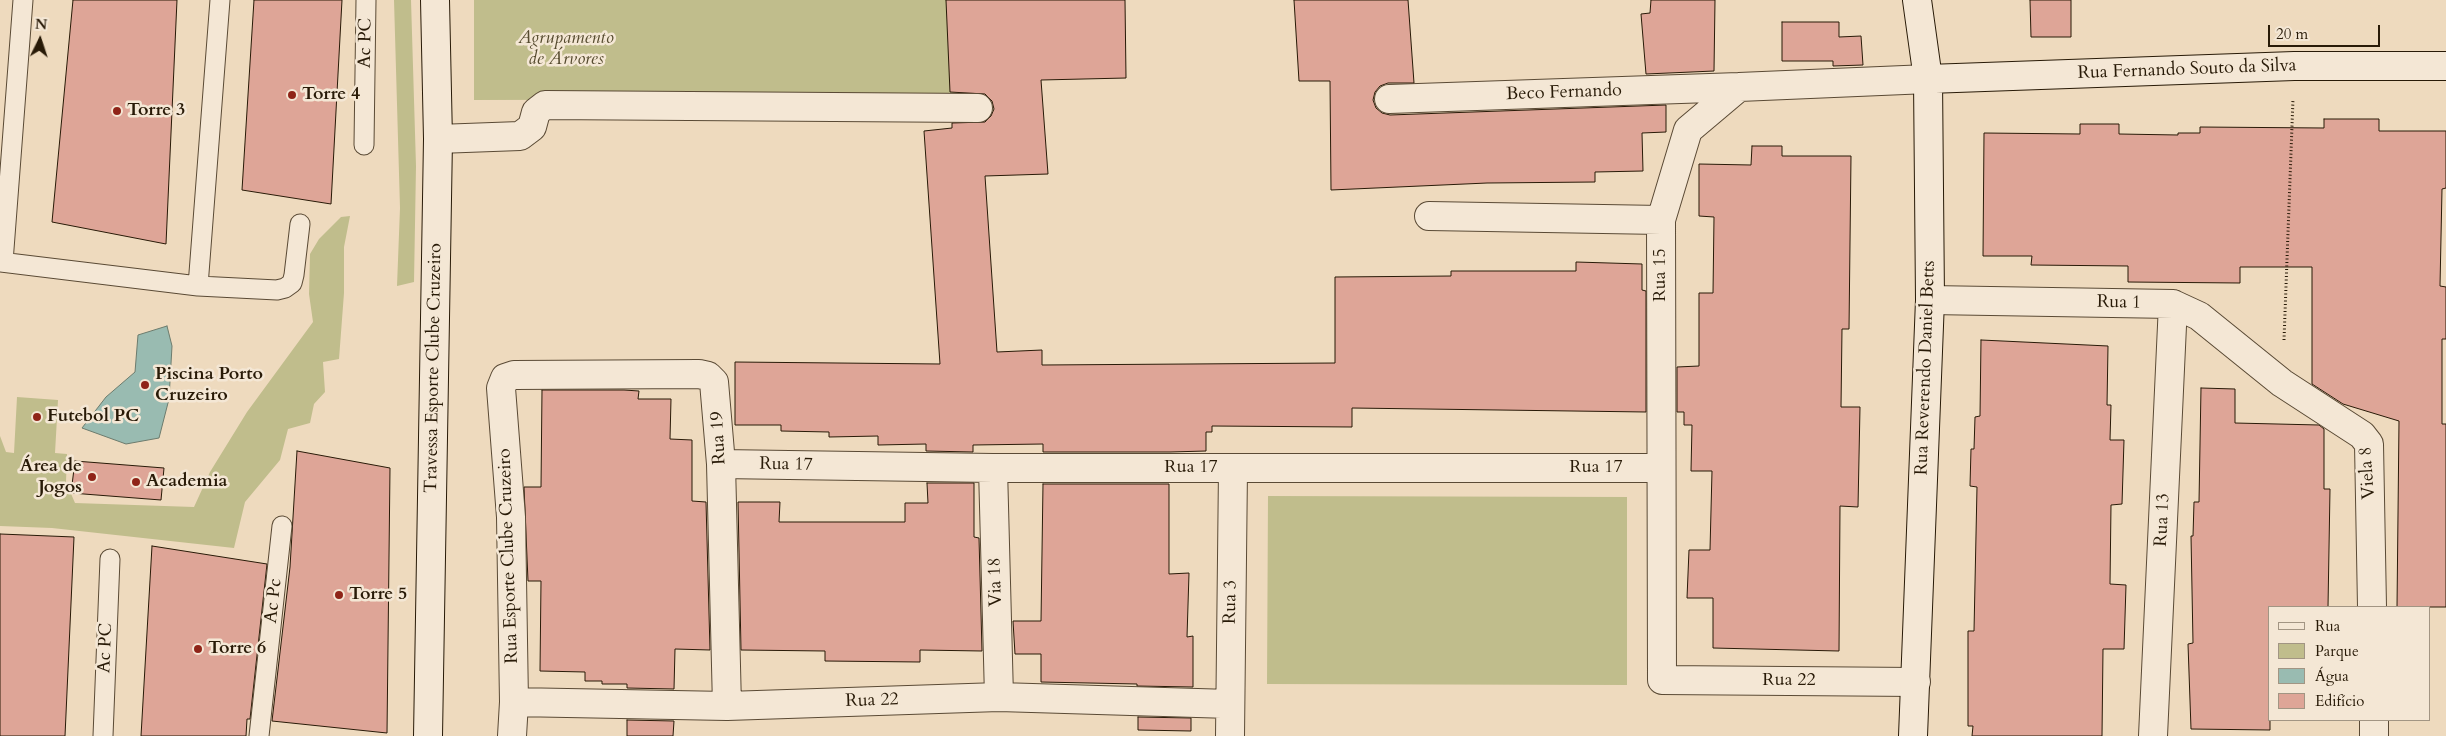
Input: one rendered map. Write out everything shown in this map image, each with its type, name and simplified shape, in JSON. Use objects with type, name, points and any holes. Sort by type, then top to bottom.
[{"type":"street","name":"Travessa Esporte Clube Cruzeiro","points":[[428,736],[438,139],[435,0]]},
{"type":"street","name":"Rua Reverendo Daniel Betts","points":[[1913,736],[1930,300],[1928,79],[1917,0]]},
{"type":"street","name":"Rua Fernando Souto da Silva","points":[[1928,79],[2294,66],[2446,66]]},
{"type":"street","points":[[1739,87],[1928,79]]},
{"type":"street","name":"Beco Fernando","points":[[1388,99],[1739,87]]},
{"type":"street","name":"Rua 15","points":[[1662,680],[1660,468],[1661,220],[1688,130],[1739,87]]},
{"type":"street","points":[[438,139],[520,136],[532,127],[536,112],[545,106],[978,108]]},
{"type":"street","points":[[1429,216],[1661,220]]},
{"type":"street","name":"Rua 1","points":[[1930,300],[2173,304],[2198,316],[2282,383]]},
{"type":"street","name":"Rua 13","points":[[2153,736],[2173,304]]},
{"type":"street","name":"Rua 19","points":[[505,378],[514,374],[699,374],[708,376],[714,382],[721,464],[728,706]]},
{"type":"street","name":"Rua Esporte Clube Cruzeiro","points":[[505,378],[501,388],[511,517],[514,702],[512,736]]},
{"type":"street","name":"Viela 8","points":[[2282,383],[2362,435],[2370,444],[2372,606]]},
{"type":"street","name":"Rua 17","points":[[721,464],[993,468],[1660,468]]},
{"type":"street","name":"Via 18","points":[[993,468],[1000,697]]},
{"type":"street","name":"Rua 3","points":[[1230,736],[1233,469]]},
{"type":"street","name":"Rua 22","points":[[1662,680],[1916,682]]},
{"type":"street","name":"Rua 22","points":[[514,702],[728,706],[1000,697],[1230,704]]},
{"type":"street","points":[[2374,721],[2374,736]]},
{"type":"lane","points":[[23,0],[1,262],[198,286],[277,290],[285,288],[292,282],[300,224]]},
{"type":"lane","points":[[198,286],[220,0]]},
{"type":"lane","name":"Ac PC","points":[[364,145],[366,0]]},
{"type":"lane","name":"Ac Pc","points":[[259,736],[282,526]]},
{"type":"lane","name":"Ac PC","points":[[103,736],[110,559]]},
{"type":"path","points":[[2282,383],[2294,66]]},
{"type":"green space","points":[[394,0],[411,0],[416,166],[414,282],[397,286],[400,208]]},
{"type":"green space","name":"Agrupamento de Árvores","points":[[474,0],[968,0],[975,99],[474,100]]},
{"type":"green space","points":[[350,216],[344,247],[344,293],[339,359],[323,362],[325,392],[314,404],[310,423],[288,429],[280,460],[245,502],[234,548],[52,528],[0,526],[0,436],[6,452],[14,453],[17,397],[58,400],[55,453],[67,454],[66,482],[75,503],[194,507],[210,472],[247,412],[313,322],[309,294],[310,254],[319,239],[341,217]]},
{"type":"green space","points":[[1268,496],[1627,497],[1627,685],[1267,684]]},
{"type":"water","name":"Piscina Porto Cruzeiro","points":[[167,326],[172,346],[169,399],[159,438],[126,444],[82,428],[106,397],[135,372],[138,335]]},
{"type":"building","name":"Torre 3","points":[[73,0],[177,0],[166,244],[52,222]]},
{"type":"building","name":"Torre 4","points":[[254,0],[342,0],[331,204],[242,190]]},
{"type":"building","points":[[946,0],[1125,0],[1126,78],[1041,80],[1048,174],[985,176],[997,352],[1042,350],[1042,365],[1335,363],[1335,277],[1451,276],[1451,271],[1576,271],[1576,262],[1642,264],[1642,290],[1646,291],[1646,412],[1352,408],[1352,427],[1212,426],[1212,432],[1206,432],[1206,451],[1170,452],[1043,452],[1043,444],[973,445],[973,452],[926,451],[926,444],[878,445],[878,436],[829,437],[829,432],[781,431],[781,425],[735,425],[735,362],[940,364],[924,131],[952,128],[952,123],[985,122],[991,116],[994,109],[992,101],[985,94],[950,92]]},
{"type":"building","points":[[1294,0],[1408,0],[1414,83],[1388,83],[1380,86],[1375,92],[1373,100],[1376,108],[1382,113],[1390,115],[1666,105],[1666,132],[1642,133],[1643,171],[1595,172],[1595,182],[1487,183],[1331,190],[1330,81],[1299,81]]},
{"type":"building","points":[[1651,0],[1715,0],[1714,71],[1646,74],[1641,14],[1650,13]]},
{"type":"building","points":[[2030,0],[2071,0],[2071,37],[2031,37]]},
{"type":"building","points":[[1782,22],[1839,22],[1839,37],[1861,36],[1863,65],[1833,66],[1833,61],[1782,61]]},
{"type":"building","points":[[2324,119],[2379,119],[2379,131],[2446,131],[2446,188],[2442,189],[2440,286],[2446,287],[2446,339],[2442,339],[2442,424],[2446,424],[2446,607],[2397,606],[2399,421],[2343,404],[2312,384],[2312,267],[2240,267],[2240,283],[2128,282],[2128,266],[2031,265],[2032,256],[1983,256],[1984,133],[2080,134],[2080,124],[2119,124],[2119,134],[2178,135],[2178,133],[2200,133],[2200,127],[2324,128]]},
{"type":"building","points":[[1752,146],[1782,146],[1782,156],[1851,156],[1849,329],[1842,329],[1841,407],[1860,407],[1858,507],[1840,506],[1839,651],[1713,648],[1713,598],[1687,598],[1689,550],[1710,550],[1712,471],[1691,471],[1692,425],[1684,425],[1684,412],[1677,412],[1677,367],[1699,366],[1699,293],[1713,293],[1714,217],[1699,216],[1699,164],[1751,165]]},
{"type":"building","points":[[1981,340],[2108,346],[2107,405],[2111,405],[2110,440],[2124,440],[2122,504],[2111,505],[2110,584],[2126,585],[2124,649],[2103,649],[2102,736],[1972,736],[1973,726],[1968,726],[1968,631],[1974,631],[1977,487],[1970,486],[1971,449],[1974,449],[1975,417],[1980,416]]},
{"type":"building","points":[[2201,388],[2235,389],[2235,423],[2319,425],[2324,429],[2324,489],[2330,489],[2328,606],[2268,606],[2268,721],[2270,721],[2270,730],[2191,729],[2188,644],[2193,643],[2191,536],[2193,536],[2194,502],[2199,502]]},
{"type":"building","points":[[542,390],[639,391],[638,399],[671,399],[670,439],[692,440],[692,501],[706,502],[710,650],[675,649],[674,689],[627,688],[627,684],[602,684],[602,681],[585,681],[585,672],[540,671],[541,581],[528,581],[524,487],[541,487]]},
{"type":"building","name":"Torre 5","points":[[297,451],[390,468],[387,733],[272,721],[290,567]]},
{"type":"building","points":[[75,461],[164,468],[161,500],[71,493]]},
{"type":"building","points":[[927,483],[974,483],[974,537],[979,538],[982,651],[920,650],[920,662],[825,661],[825,651],[741,650],[738,502],[780,502],[779,522],[905,522],[905,503],[928,503]]},
{"type":"building","points":[[1043,484],[1169,484],[1169,574],[1189,573],[1187,637],[1193,636],[1193,687],[1041,682],[1041,654],[1015,654],[1013,621],[1041,621]]},
{"type":"building","points":[[0,534],[74,537],[65,736],[0,736]]},
{"type":"building","name":"Torre 6","points":[[152,546],[267,564],[250,719],[247,719],[246,736],[141,736]]},
{"type":"building","points":[[1138,717],[1191,718],[1191,731],[1138,730]]},
{"type":"building","points":[[627,720],[674,721],[673,736],[627,736]]},
{"type":"place","name":"Torre 4","points":[[292,95]]},
{"type":"place","name":"Torre 3","points":[[117,111]]},
{"type":"place","name":"Piscina Porto Cruzeiro","points":[[145,385]]},
{"type":"place","name":"Futebol PC","points":[[37,417]]},
{"type":"place","name":"Área de Jogos","points":[[92,477]]},
{"type":"place","name":"Academia","points":[[136,482]]},
{"type":"place","name":"Torre 5","points":[[339,595]]},
{"type":"place","name":"Torre 6","points":[[198,649]]}]
